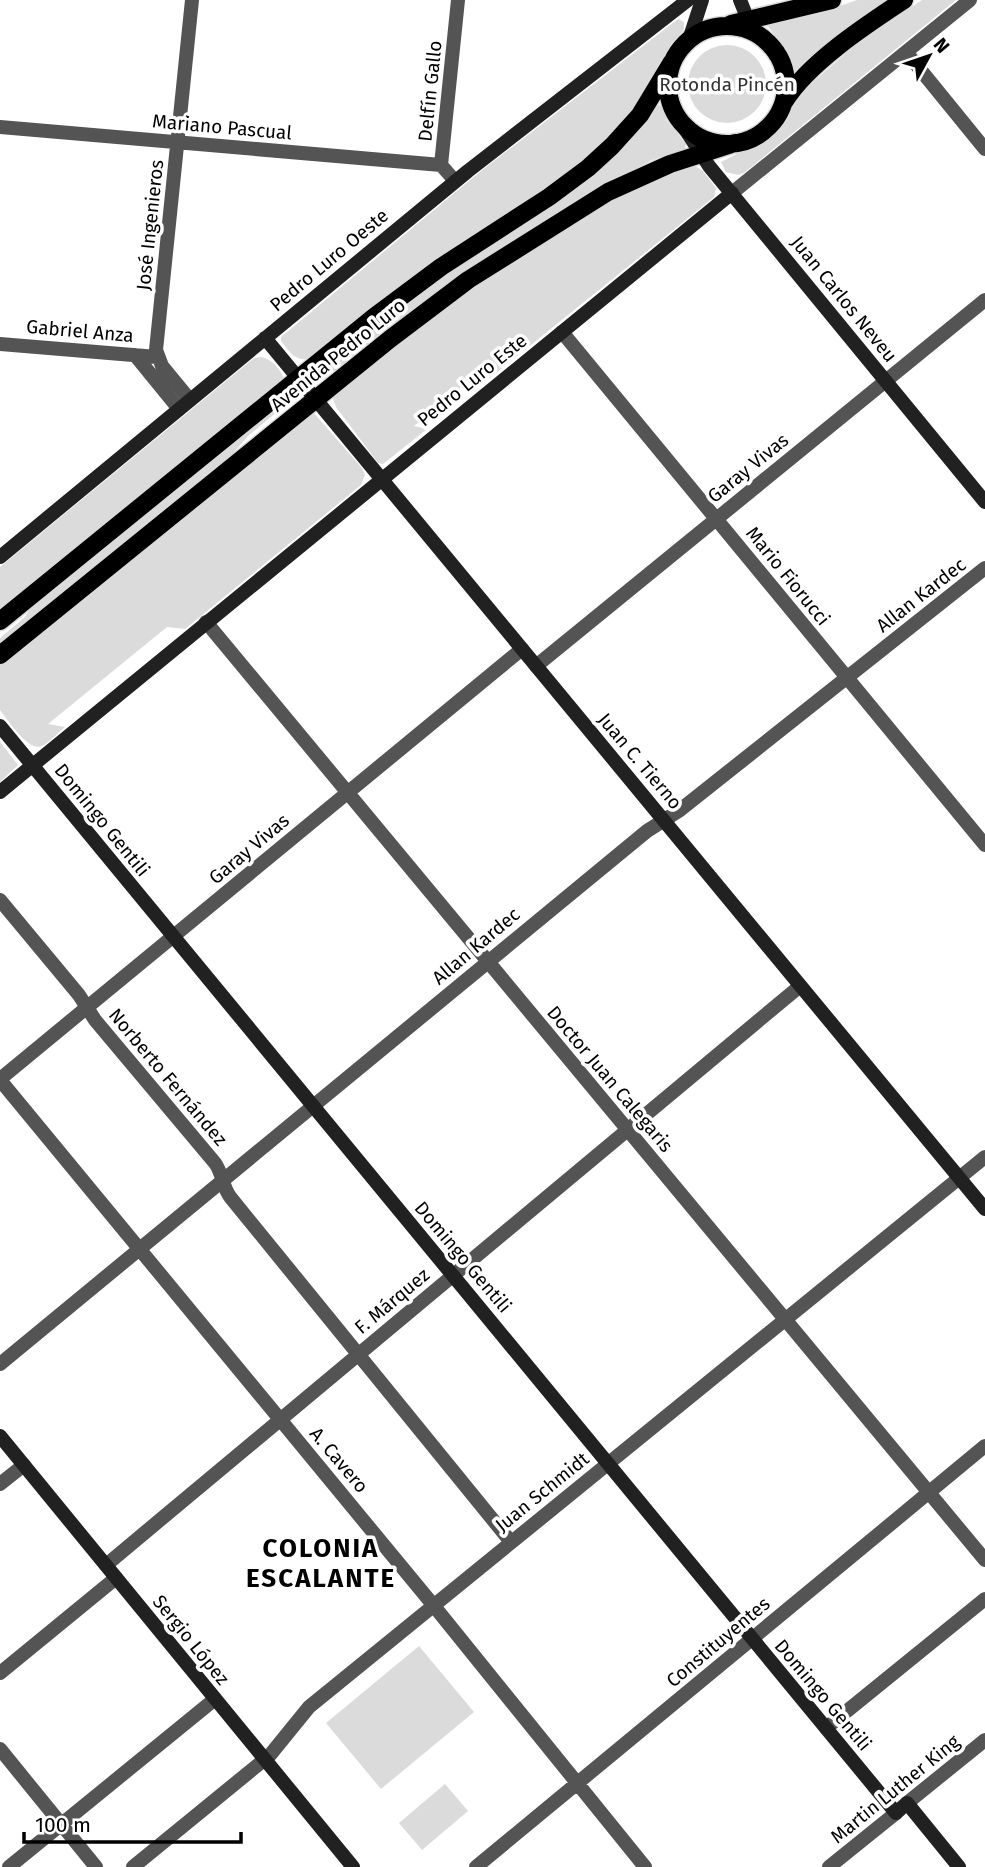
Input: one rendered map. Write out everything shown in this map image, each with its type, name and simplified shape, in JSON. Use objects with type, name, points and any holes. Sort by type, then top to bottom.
[{"type":"main road","points":[[832,0],[714,28],[689,40],[672,62],[668,90],[677,117],[690,131],[706,140],[735,143],[745,141],[762,132],[796,86],[838,47],[904,0]]},
{"type":"main road","points":[[714,28],[733,27],[761,38],[775,52],[783,69],[785,89],[780,108]]},
{"type":"main road","name":"Avenida Pedro Luro","points":[[0,621],[298,379],[441,267],[557,192],[596,162],[639,115],[672,62]]},
{"type":"main road","name":"Avenida Pedro Luro","points":[[0,655],[390,339],[468,280],[579,209],[651,172],[735,143]]},
{"type":"street","name":"José Ingenieros","points":[[157,357],[192,0]]},
{"type":"street","name":"Delfín Gallo","points":[[455,181],[441,165],[458,0]]},
{"type":"street","name":"Pedro Luro Oeste","points":[[0,557],[455,181],[688,0]]},
{"type":"street","points":[[689,40],[702,0]]},
{"type":"street","points":[[740,0],[748,20],[761,38]]},
{"type":"street","name":"Pedro Luro Este","points":[[0,792],[970,0]]},
{"type":"street","points":[[906,52],[985,149]]},
{"type":"street","name":"Juan Carlos Neveu","points":[[677,117],[701,154],[732,193],[985,502]]},
{"type":"street","name":"Mariano Pascual","points":[[0,127],[441,165]]},
{"type":"street","name":"Garay Vivas","points":[[536,666],[985,300]]},
{"type":"street","name":"Mario Fiorucci","points":[[562,331],[985,845]]},
{"type":"street","name":"Juan C. Tierno","points":[[265,338],[985,1209]]},
{"type":"street","name":"Gabriel Anza","points":[[0,344],[157,357]]},
{"type":"street","points":[[135,355],[185,405]]},
{"type":"street","points":[[157,357],[185,405]]},
{"type":"street","name":"Allan Kardec","points":[[0,1364],[647,831],[680,810],[985,568]]},
{"type":"street","name":"Doctor Juan Calegaris","points":[[206,622],[985,1560]]},
{"type":"street","name":"Garay Vivas","points":[[0,1080],[522,649]]},
{"type":"street","name":"Domingo Gentili","points":[[0,726],[826,1728],[959,1867]]},
{"type":"street","name":"Norberto Fernández","points":[[0,900],[215,1163],[225,1190],[231,1198],[511,1542]]},
{"type":"street","name":"F. Márquez","points":[[106,1565],[800,986]]},
{"type":"street","name":"A. Cavero","points":[[0,1080],[645,1867]]},
{"type":"street","name":"Juan Schmidt","points":[[132,1867],[265,1759],[279,1746],[305,1711],[985,1157]]},
{"type":"street","name":"Sergio López","points":[[0,1436],[353,1867]]},
{"type":"street","name":"Constituyentes","points":[[476,1867],[985,1446]]},
{"type":"street","points":[[0,1484],[24,1465]]},
{"type":"street","points":[[0,1673],[116,1578]]},
{"type":"street","points":[[826,1728],[985,1599]]},
{"type":"street","points":[[9,1867],[215,1699]]},
{"type":"street","name":"Martin Luther King","points":[[829,1867],[985,1740]]},
{"type":"street","points":[[0,1749],[96,1867]]},
{"type":"green space","points":[[857,0],[887,0],[797,72],[794,71],[789,54],[767,25],[820,13]]},
{"type":"green space","points":[[922,0],[956,0],[744,173],[738,175],[726,172],[721,162],[772,136],[806,88],[858,43]]},
{"type":"green space","points":[[678,19],[684,22],[684,29],[667,52],[654,80],[624,122],[585,161],[310,358],[301,359],[287,349],[281,337],[481,171]]},
{"type":"green space","name":"Rotonda Pincén","points":[[719,45],[735,45],[749,51],[760,62],[766,76],[766,92],[760,106],[749,117],[735,123],[719,123],[705,117],[694,106],[688,92],[688,76],[694,62],[705,51]]},
{"type":"green space","points":[[659,105],[667,121],[686,144],[685,149],[652,160],[574,202],[463,275],[319,386],[313,379],[313,375]]},
{"type":"green space","points":[[695,166],[703,171],[716,188],[714,197],[490,378],[476,375],[414,426],[427,429],[383,464],[378,463],[336,407],[333,399],[338,390],[459,295],[596,208],[665,174]]},
{"type":"green space","points":[[262,357],[276,366],[284,381],[0,612],[0,567],[254,358]]},
{"type":"green space","points":[[296,391],[296,396],[248,436],[224,464],[0,646],[0,638],[24,618],[36,601]]},
{"type":"green space","points":[[313,412],[362,468],[365,475],[361,485],[185,629],[167,627],[48,724],[65,727],[48,742],[37,747],[25,740],[0,710],[0,662]]},
{"type":"green space","points":[[0,742],[18,765],[0,782]]},
{"type":"green space","points":[[419,1646],[474,1712],[381,1789],[326,1723]]},
{"type":"green space","points":[[445,1784],[468,1811],[422,1850],[399,1823]]},
{"type":"district","name":"COLONIA ESCALANTE","points":[[321,1563]]}]
